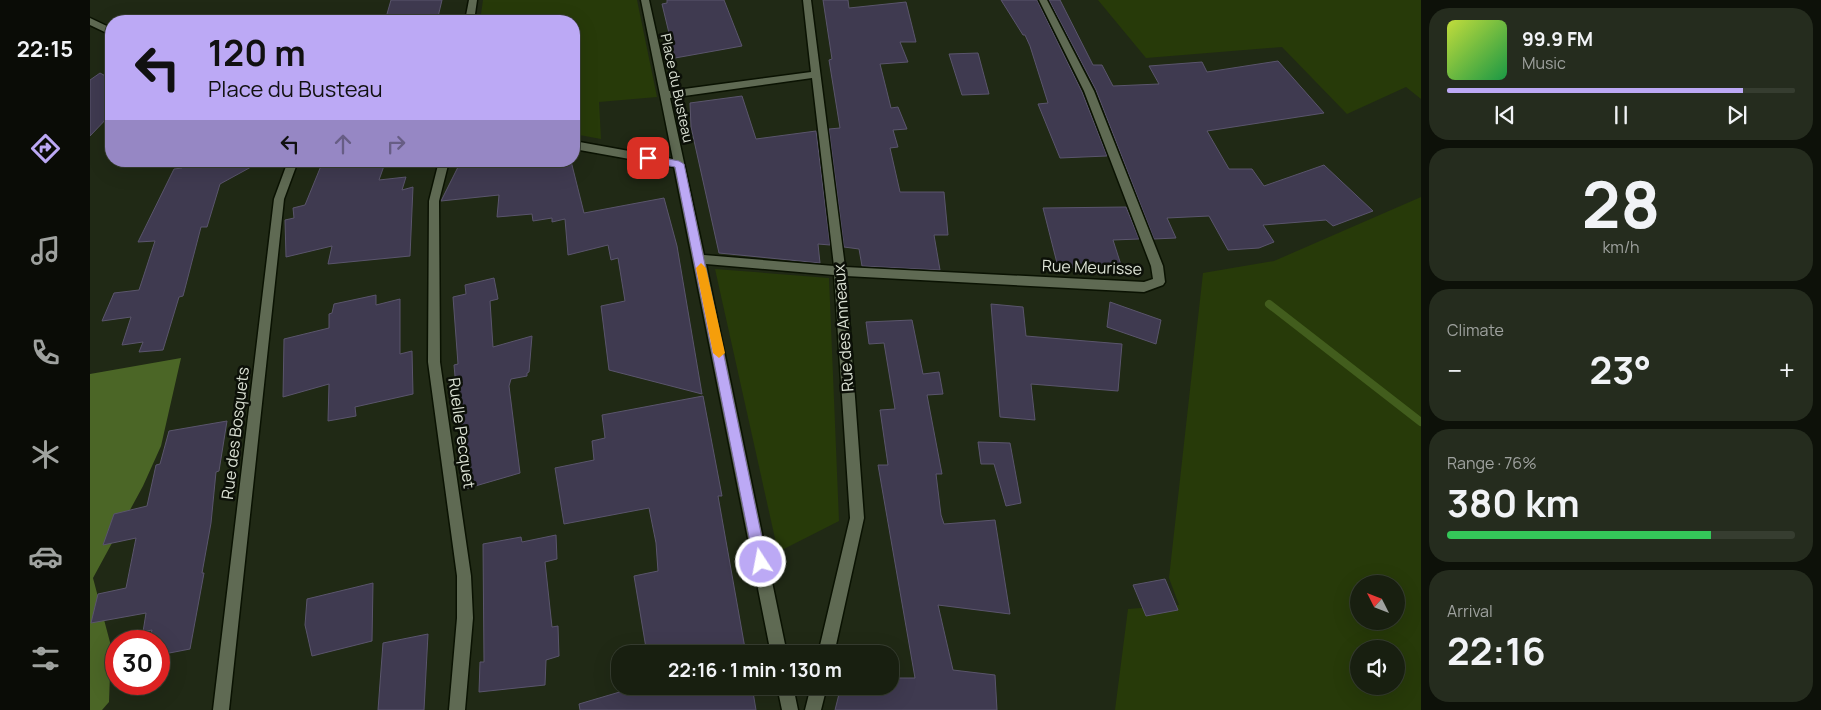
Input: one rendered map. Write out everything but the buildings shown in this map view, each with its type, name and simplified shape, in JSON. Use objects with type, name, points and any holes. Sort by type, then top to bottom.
[{"type":"street","points":[[471,15],[473,0]]},
{"type":"street","name":"Place du Busteau","points":[[580,146],[679,164],[645,0]]},
{"type":"street","name":"Rue des Anneaux","points":[[807,0],[840,271],[858,518],[828,645]]},
{"type":"street","name":"Rue Meurisse","points":[[840,271],[1144,287],[1159,282],[1157,266],[1089,91],[1043,0]]},
{"type":"street","points":[[90,21],[105,29]]},
{"type":"street","points":[[665,95],[817,74]]},
{"type":"street","points":[[679,164],[777,645]]},
{"type":"street","name":"Rue des Bosquets","points":[[221,710],[279,199],[291,167]]},
{"type":"street","name":"Ruelle Pecquet","points":[[442,167],[434,201],[434,362],[464,576],[465,618],[457,710]]},
{"type":"street","points":[[699,259],[840,271]]},
{"type":"street","points":[[787,695],[790,710]]},
{"type":"street","points":[[813,710],[817,695]]},
{"type":"green space","points":[[483,0],[637,0],[657,97],[599,102],[601,139],[580,135],[580,15],[481,15]]},
{"type":"green space","points":[[1098,0],[1421,0],[1421,99],[1406,87],[1347,114],[1282,47],[1146,58]]},
{"type":"green space","points":[[1421,197],[1421,710],[1115,710],[1128,609],[1179,605],[1169,578],[1203,273],[1274,261]]},
{"type":"green space","points":[[715,269],[829,278],[839,521],[778,552]]},
{"type":"green space","points":[[181,358],[161,446],[143,486],[93,578],[107,630],[105,630],[105,695],[109,695],[109,702],[102,710],[90,710],[90,374]]},
{"type":"waterway","points":[[1269,304],[1421,422]]},
{"type":"slow traffic","points":[[701,268],[719,353]]},
{"type":"route","points":[[648,158],[679,164],[761,562]]}]
